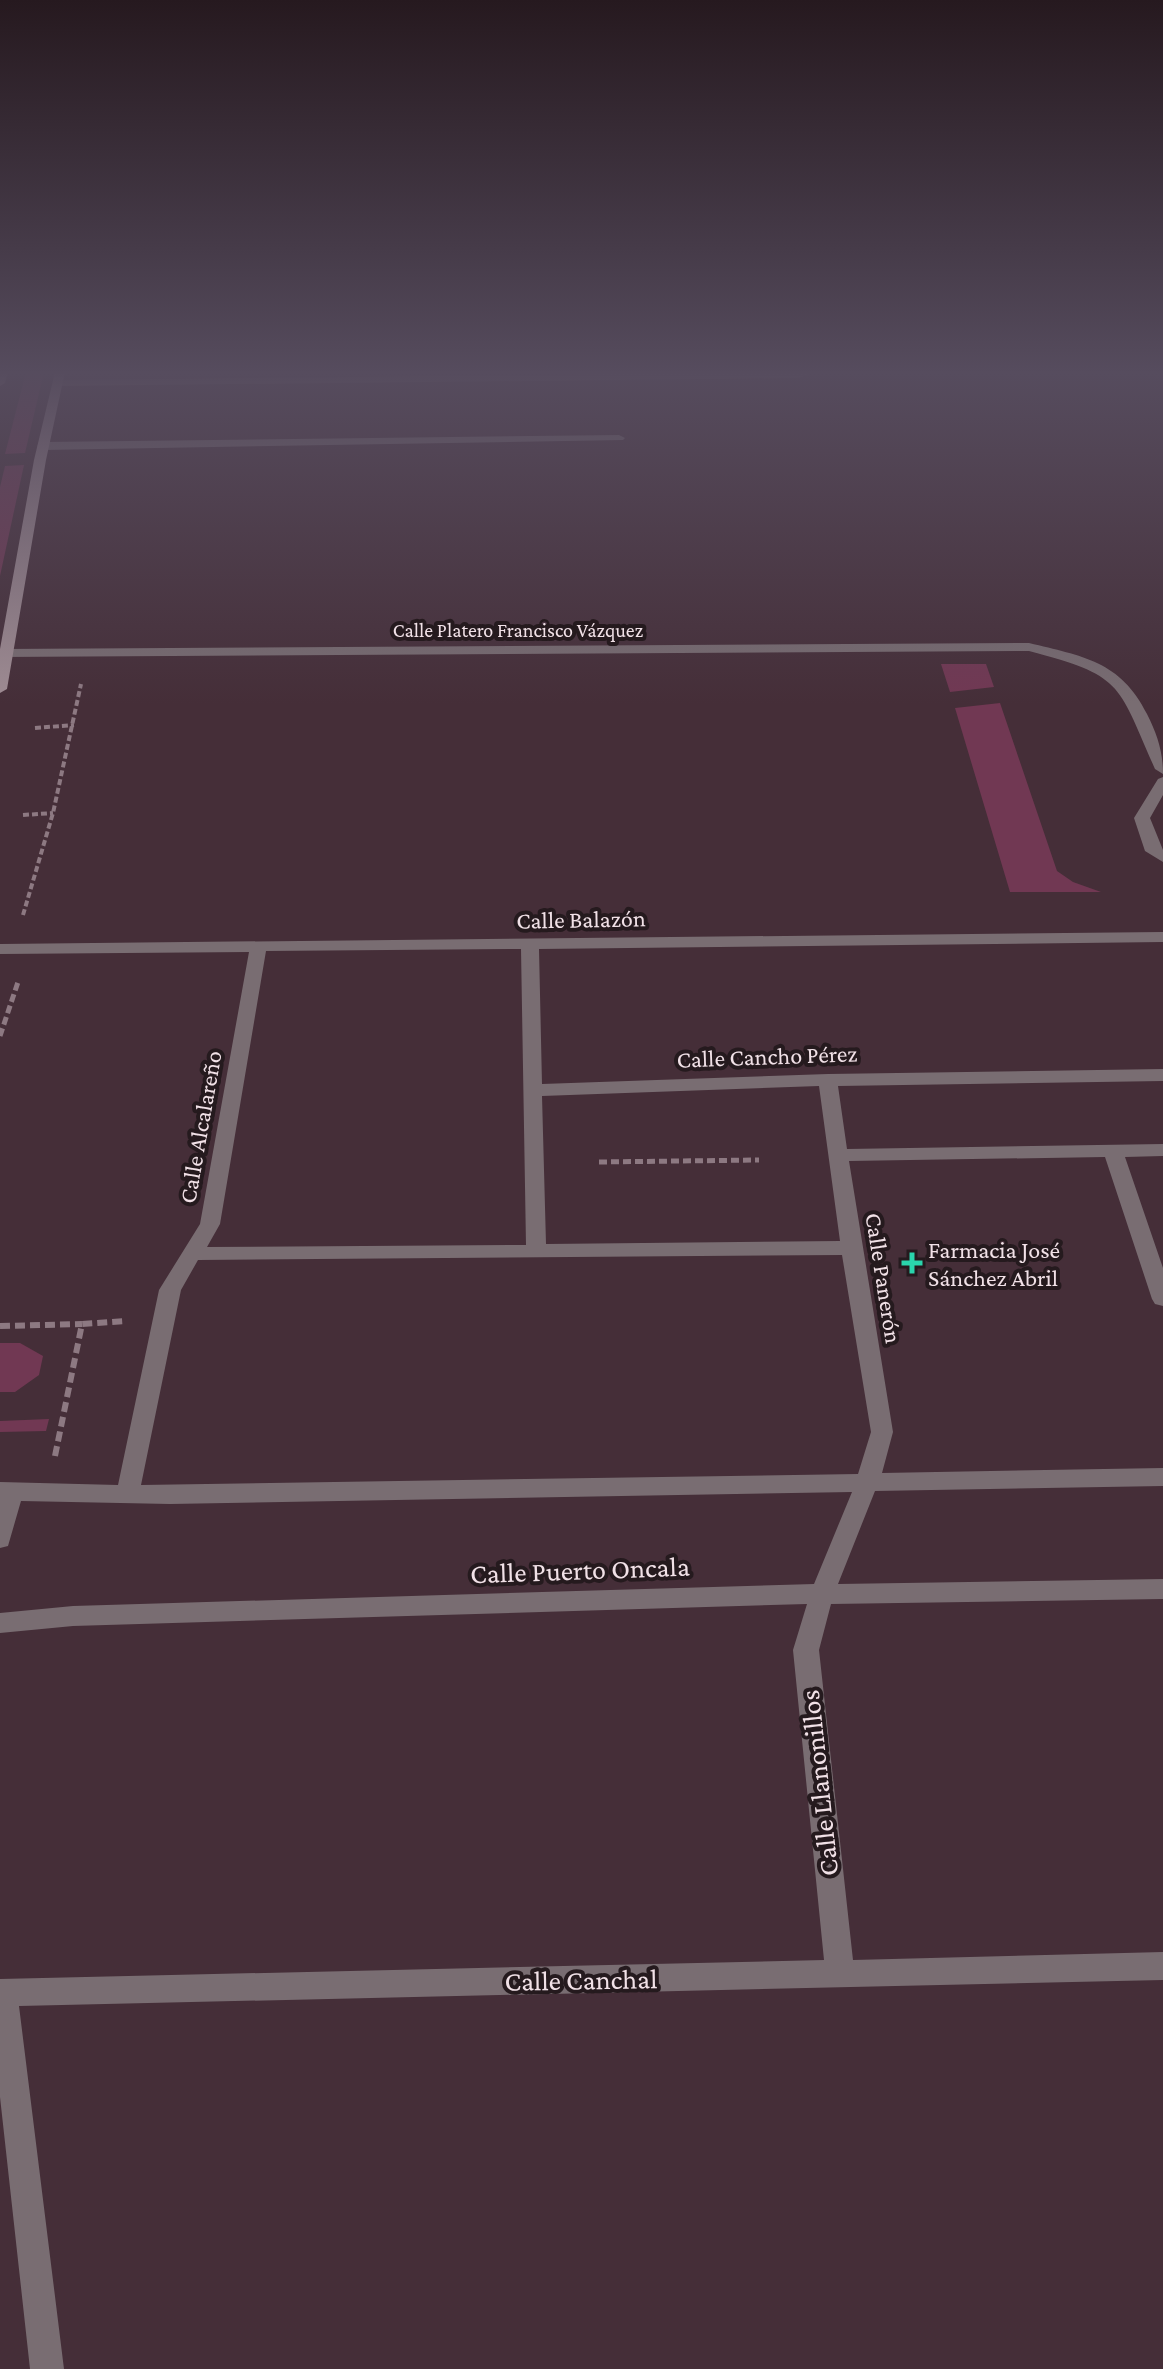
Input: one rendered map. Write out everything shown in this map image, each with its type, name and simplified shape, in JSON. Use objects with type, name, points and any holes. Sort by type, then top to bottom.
[{"type":"main road","points":[[0,689],[3,653],[36,483]]},
{"type":"street","name":"Calle Platero Francisco Vázquez","points":[[3,653],[1029,647],[1067,657],[1110,674],[1127,691],[1163,769]]},
{"type":"street","points":[[1163,782],[1142,818],[1153,851],[1163,857]]},
{"type":"street","name":"Calle Balazón","points":[[0,949],[1163,937]]},
{"type":"street","points":[[530,944],[536,1252]]},
{"type":"street","name":"Calle Alcalareño","points":[[128,1494],[170,1290],[210,1224],[258,947]]},
{"type":"street","name":"Calle Cancho Pérez","points":[[535,1090],[828,1080],[1163,1075]]},
{"type":"street","name":"Calle Panerón","points":[[822,1594],[867,1483],[882,1432],[851,1248],[828,1080]]},
{"type":"street","points":[[840,1155],[1163,1150]]},
{"type":"street","points":[[1113,1151],[1163,1299]]},
{"type":"street","points":[[192,1253],[851,1248]]},
{"type":"street","points":[[0,1539],[6,1491],[128,1494],[1163,1477]]},
{"type":"street","name":"Calle Puerto Oncala","points":[[0,1623],[73,1616],[822,1594],[1163,1589]]},
{"type":"street","name":"Calle Llanonillos","points":[[822,1594],[806,1650],[840,1974]]},
{"type":"street","name":"Calle Canchal","points":[[2,1993],[1163,1966]]},
{"type":"street","points":[[2,1993],[47,2369]]},
{"type":"path","points":[[23,915],[53,813],[82,679]]},
{"type":"path","points":[[35,728],[74,725]]},
{"type":"path","points":[[23,815],[53,813]]},
{"type":"path","points":[[599,1162],[759,1160]]},
{"type":"path","points":[[0,1326],[164,1320]]},
{"type":"path","points":[[48,1492],[82,1324]]},
{"type":"shaded area","points":[[1,483],[20,483],[0,576]]},
{"type":"shaded area","points":[[941,664],[986,664],[994,687],[950,692]]},
{"type":"shaded area","points":[[1000,703],[1057,871],[1073,882],[1101,892],[1010,892],[955,708]]},
{"type":"shaded area","points":[[0,1343],[20,1343],[43,1356],[39,1375],[15,1392],[0,1392]]},
{"type":"shaded area","points":[[49,1419],[46,1431],[0,1432],[0,1421]]},
{"type":"place","name":"Farmacia José Sánchez Abril","points":[[912,1263]]}]
